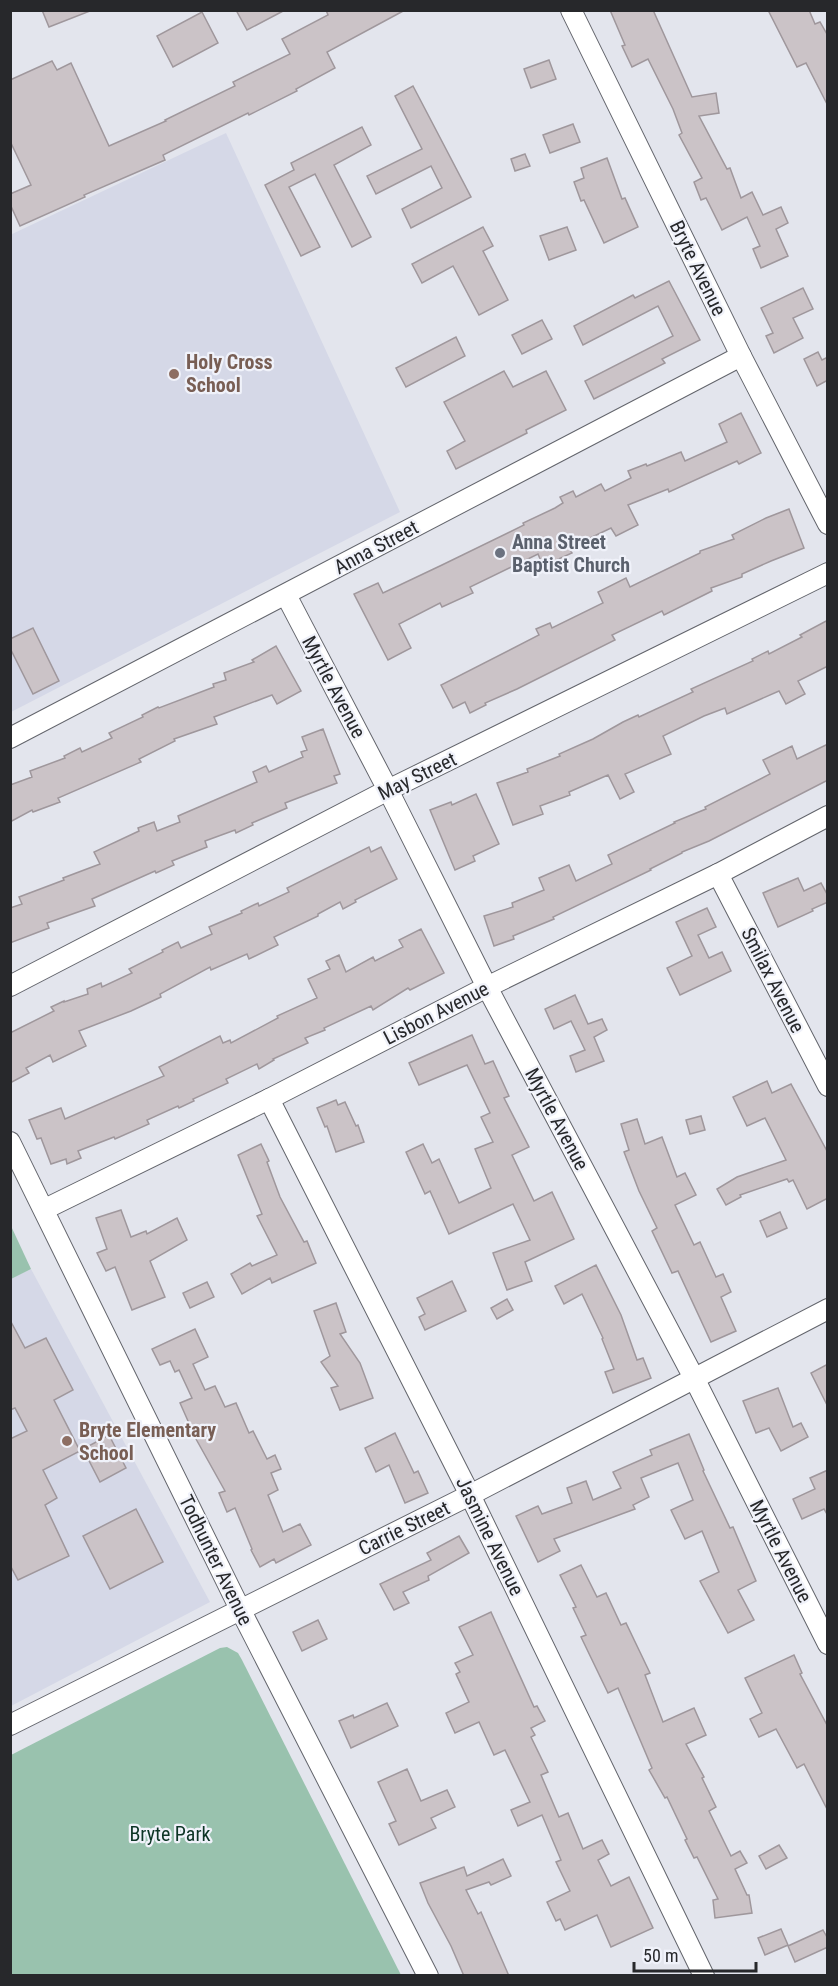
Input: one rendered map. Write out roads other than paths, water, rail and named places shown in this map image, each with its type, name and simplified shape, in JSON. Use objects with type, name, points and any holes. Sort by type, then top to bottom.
[{"type":"street","name":"Bryte Avenue","points":[[572,10],[741,356],[828,524]]},
{"type":"street","name":"Anna Street","points":[[10,738],[741,356]]},
{"type":"street","name":"May Street","points":[[10,986],[388,790],[828,573]]},
{"type":"street","name":"Myrtle Avenue","points":[[286,595],[487,987],[694,1378],[828,1644]]},
{"type":"street","name":"Lisbon Avenue","points":[[45,1209],[718,874],[828,816]]},
{"type":"street","name":"Smilax Avenue","points":[[718,874],[828,1086]]},
{"type":"street","name":"Jasmine Avenue","points":[[269,1099],[470,1495],[704,1976]]},
{"type":"street","name":"Todhunter Avenue","points":[[10,1142],[240,1609],[428,1976]]},
{"type":"street","name":"Carrie Street","points":[[10,1725],[470,1495],[828,1309]]},
{"type":"place","name":"Holy Cross School","points":[[174,374]]},
{"type":"place","name":"Anna Street Baptist Church","points":[[500,553]]},
{"type":"place","name":"Bryte Elementary School","points":[[67,1441]]},
{"type":"park label","name":"Bryte Park","points":[[170,1834]]}]
